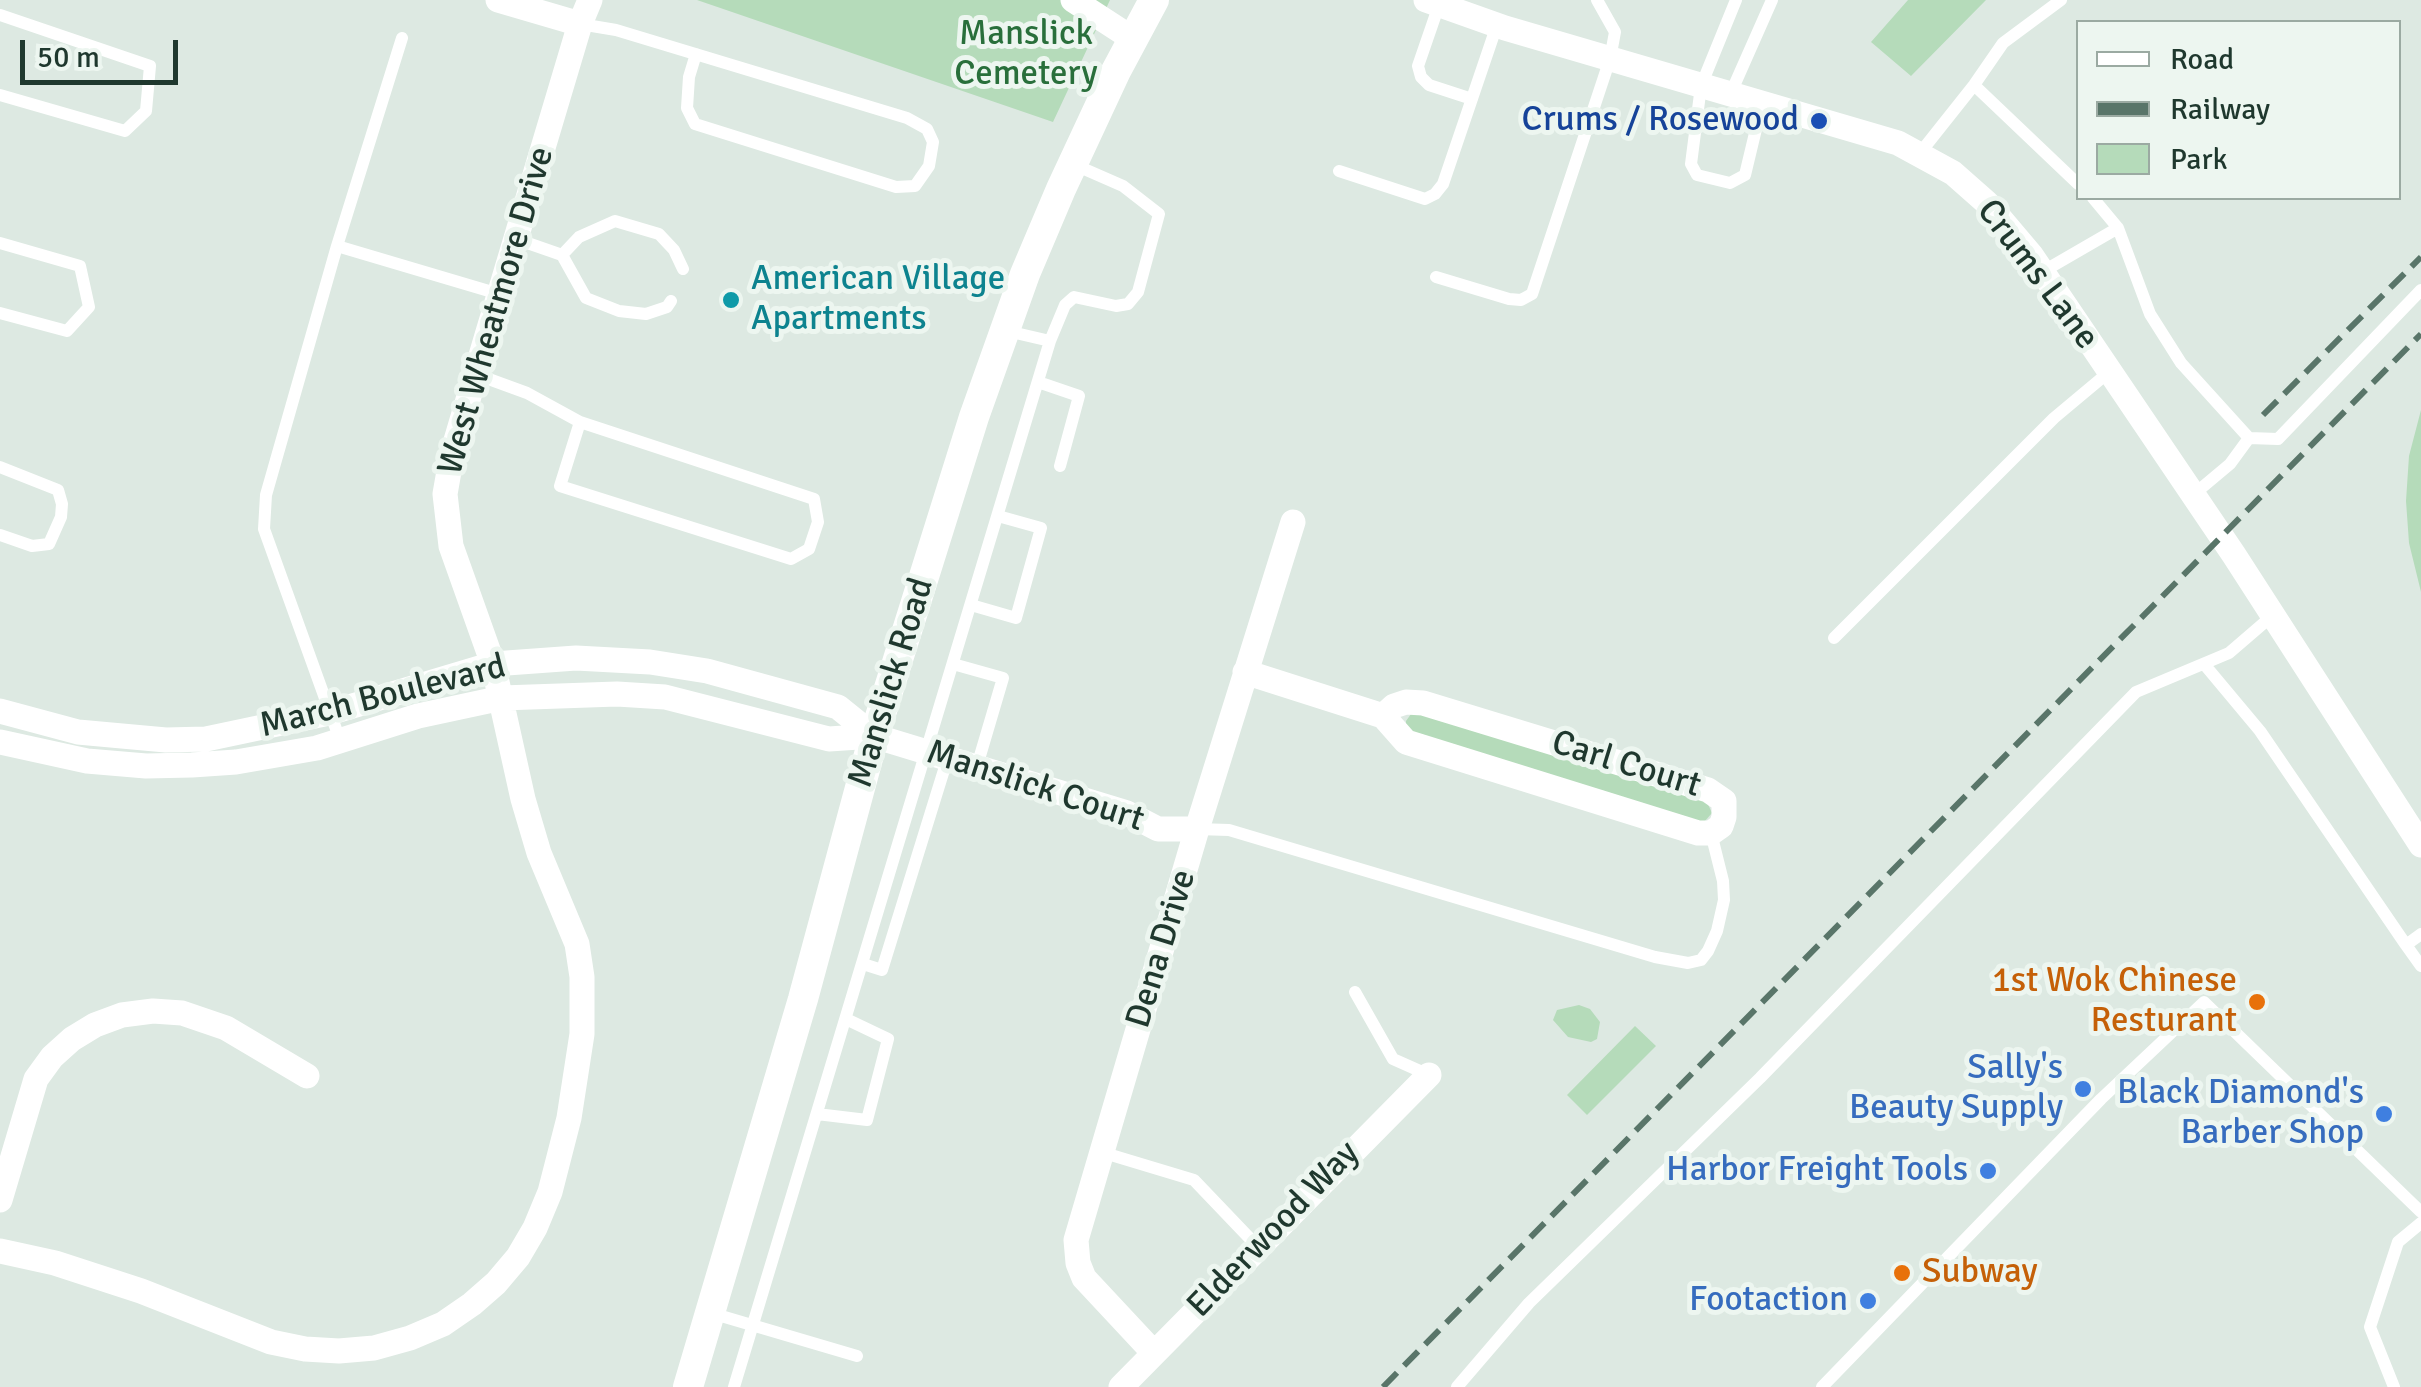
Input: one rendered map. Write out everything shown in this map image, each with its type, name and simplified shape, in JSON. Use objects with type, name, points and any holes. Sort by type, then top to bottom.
[{"type":"main road","name":"Manslick Road","points":[[688,1387],[799,1015],[874,736],[1004,330],[1073,164],[1154,0]]},
{"type":"street","points":[[498,0],[585,12]]},
{"type":"street","points":[[1073,0],[1133,39]]},
{"type":"street","name":"Crums Lane","points":[[1433,2],[1497,25],[1898,143],[1953,173],[1987,203],[2042,272],[2421,844]]},
{"type":"street","name":"West Wheatmore Drive","points":[[0,1251],[89,1274],[271,1342],[340,1351],[374,1348],[443,1324],[496,1282],[536,1228],[570,1118],[583,1004],[578,944],[522,799],[498,681],[451,546],[444,511],[452,454],[585,12]]},
{"type":"street","name":"Dena Drive","points":[[1154,1353],[1096,1294],[1078,1262],[1076,1240],[1197,828],[1293,522]]},
{"type":"street","name":"March Boulevard","points":[[0,711],[78,732],[166,740],[223,736],[498,681],[576,658],[650,662],[708,671],[838,708],[874,736]]},
{"type":"street","name":"Carl Court","points":[[1245,672],[1383,716],[1406,742],[1698,833],[1720,826],[1724,801],[1708,790],[1423,703],[1406,702],[1383,716]]},
{"type":"street","points":[[0,742],[87,762],[146,766],[236,762],[286,754],[418,716],[498,681],[599,694],[665,697],[829,738],[874,736]]},
{"type":"street","name":"Manslick Court","points":[[874,736],[1127,813],[1158,828],[1197,828]]},
{"type":"street","points":[[0,1200],[36,1079],[62,1048],[95,1025],[122,1015],[182,1013],[226,1028],[306,1076]]},
{"type":"street","name":"Elderwood Way","points":[[1121,1387],[1428,1075]]},
{"type":"lane","points":[[1436,277],[1509,299],[1521,300],[1532,294],[1610,59],[1615,32],[1597,0]]},
{"type":"lane","points":[[1736,0],[1701,86],[1691,164],[1697,176],[1730,182],[1745,176],[1762,104]]},
{"type":"lane","points":[[1730,95],[1772,0]]},
{"type":"lane","points":[[1920,153],[2003,43],[2061,0]]},
{"type":"lane","points":[[1433,2],[1418,66],[1421,77],[1429,85],[1472,99]]},
{"type":"lane","points":[[585,12],[616,30],[696,54],[907,118],[926,129],[933,142],[928,166],[915,186],[896,187],[695,124],[687,108],[688,77],[696,54]]},
{"type":"lane","points":[[0,15],[150,66],[146,111],[124,131],[0,95]]},
{"type":"lane","points":[[1339,171],[1425,199],[1435,194],[1442,184],[1497,25]]},
{"type":"lane","points":[[340,740],[264,530],[266,495],[402,38]]},
{"type":"lane","points":[[1974,85],[2076,182]]},
{"type":"lane","points":[[863,964],[882,970],[938,754],[954,664],[1050,342],[1065,305],[1074,297],[1116,306],[1128,304],[1138,292],[1158,214],[1124,186],[1073,164]]},
{"type":"lane","points":[[2095,200],[2118,228],[2150,314],[2181,363],[2250,438],[2278,439],[2421,290]]},
{"type":"lane","points":[[562,255],[579,236],[615,221],[659,234],[674,250],[683,269]]},
{"type":"lane","points":[[2042,272],[2118,228]]},
{"type":"lane","points":[[516,240],[562,255],[586,298],[619,311],[646,314],[666,307],[672,300]]},
{"type":"lane","points":[[0,243],[80,266],[90,307],[67,331],[0,313]]},
{"type":"lane","points":[[337,246],[500,294]]},
{"type":"lane","points":[[1004,330],[1050,342]]},
{"type":"lane","points":[[1834,638],[2015,456],[2109,372]]},
{"type":"lane","points":[[475,374],[527,392],[580,422],[814,498],[818,522],[809,550],[792,559],[560,486],[580,422]]},
{"type":"lane","points":[[1038,382],[1079,396],[1060,466]]},
{"type":"lane","points":[[2193,495],[2230,464],[2250,438]]},
{"type":"lane","points":[[0,467],[58,490],[62,504],[61,517],[49,544],[32,546],[0,536]]},
{"type":"lane","points":[[971,605],[1016,618],[1040,528],[998,516]]},
{"type":"lane","points":[[1458,1387],[1529,1303],[1760,1078],[2136,692],[2229,654],[2272,616]]},
{"type":"lane","points":[[954,664],[1004,678],[978,766]]},
{"type":"lane","points":[[2204,664],[2260,731],[2421,966]]},
{"type":"lane","points":[[734,1387],[863,964],[938,754]]},
{"type":"lane","points":[[1197,828],[1230,830],[1655,957],[1688,963],[1701,960],[1708,951],[1724,900],[1711,832]]},
{"type":"lane","points":[[2406,945],[2421,934]]},
{"type":"lane","points":[[1355,992],[1393,1059],[1428,1075]]},
{"type":"lane","points":[[1822,1387],[2101,1099],[2204,1002],[2421,1212]]},
{"type":"lane","points":[[817,1114],[867,1120],[888,1039],[846,1019]]},
{"type":"lane","points":[[1101,1152],[1194,1180],[1258,1247]]},
{"type":"lane","points":[[2394,1387],[2370,1327],[2398,1242],[2421,1222]]},
{"type":"lane","points":[[708,1312],[857,1356]]},
{"type":"green space","name":"Manslick Cemetery","points":[[697,0],[1110,0],[1053,122]]},
{"type":"green space","points":[[1908,0],[1986,0],[1911,76],[1871,42]]},
{"type":"green space","points":[[2421,410],[2421,592],[2409,543],[2406,501],[2409,456]]},
{"type":"green space","points":[[1411,714],[1706,800],[1712,813],[1699,822],[1416,736],[1406,721]]},
{"type":"green space","points":[[1579,1005],[1590,1009],[1600,1022],[1597,1039],[1591,1042],[1568,1037],[1553,1020],[1557,1010]]},
{"type":"green space","points":[[1635,1026],[1656,1046],[1587,1115],[1567,1095]]},
{"type":"railway","points":[[2263,415],[2421,257]]},
{"type":"railway","points":[[1383,1387],[2421,334]]},
{"type":"place","name":"Crums / Rosewood","points":[[1819,121]]},
{"type":"place","name":"American Village Apartments","points":[[731,300]]},
{"type":"place","name":"1st Wok Chinese Resturant","points":[[2257,1002]]},
{"type":"place","name":"Sally's Beauty Supply","points":[[2083,1089]]},
{"type":"place","name":"Black Diamond's Barber Shop","points":[[2384,1114]]},
{"type":"place","name":"Harbor Freight Tools","points":[[1988,1171]]},
{"type":"place","name":"Subway","points":[[1902,1273]]},
{"type":"place","name":"Footaction","points":[[1868,1301]]}]
